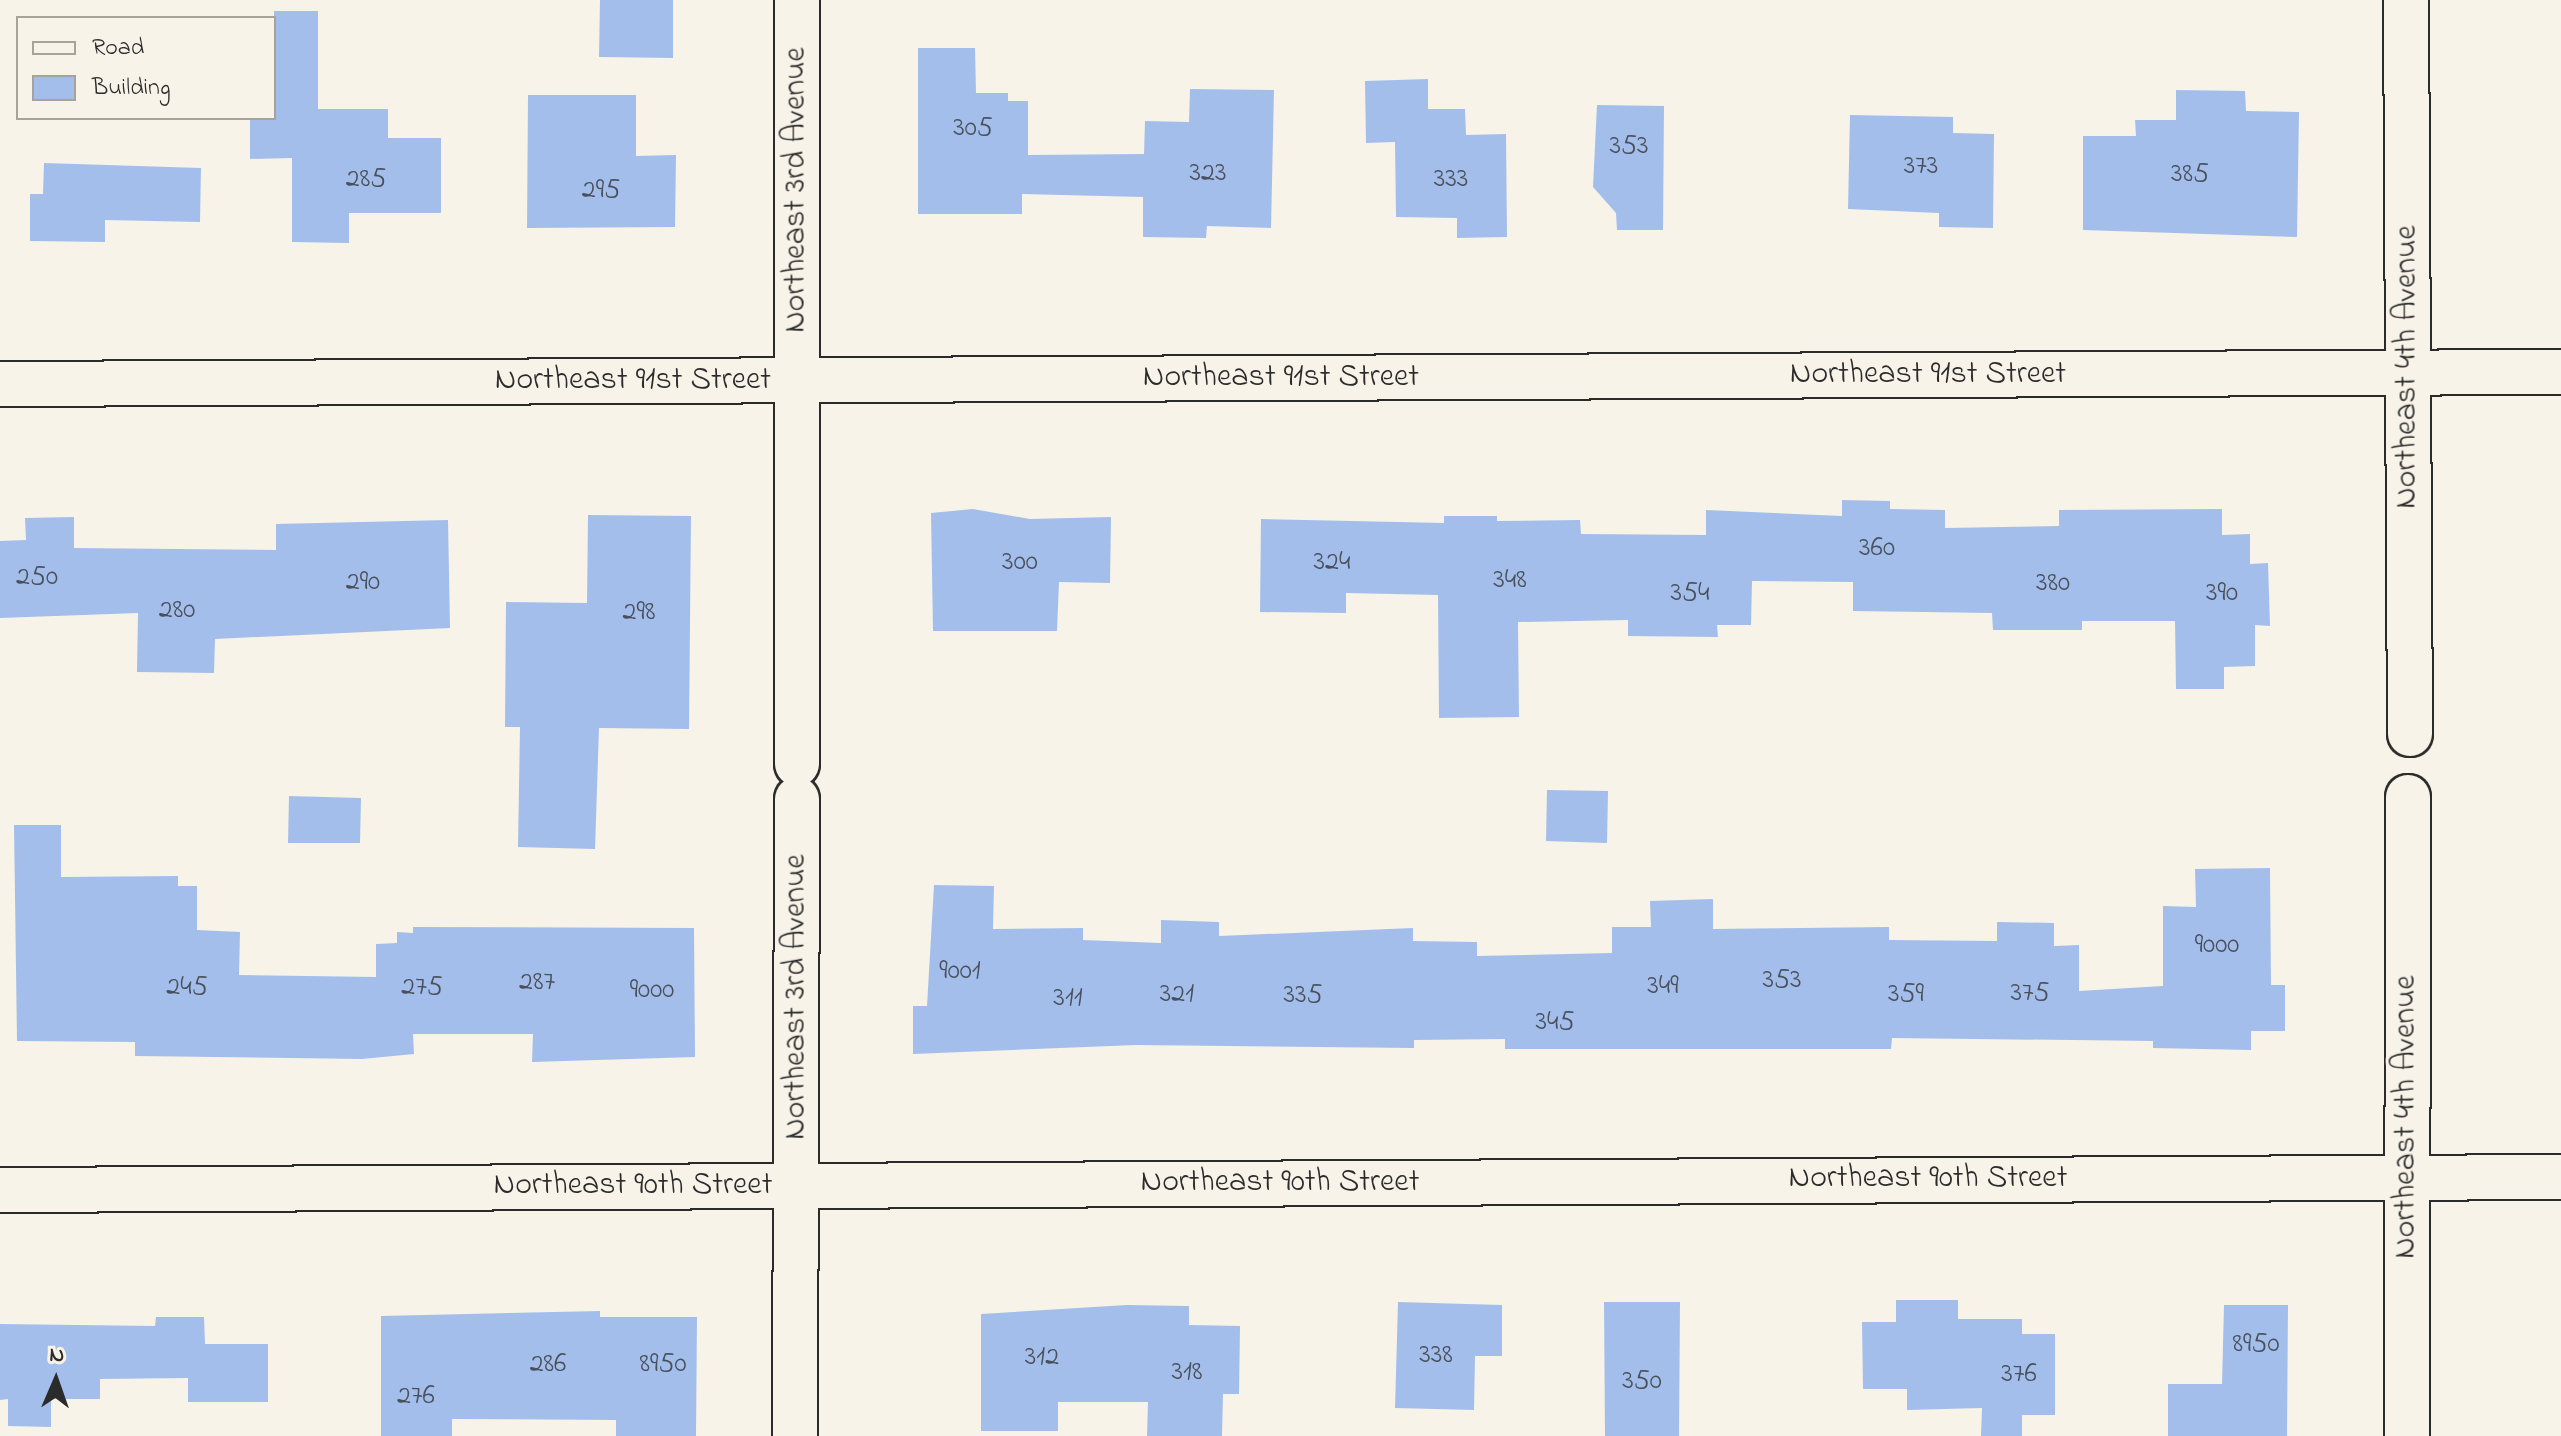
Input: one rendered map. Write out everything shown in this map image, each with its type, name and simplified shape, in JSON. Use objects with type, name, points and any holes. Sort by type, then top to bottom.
[{"type":"street","name":"Northeast 3rd Avenue","points":[[795,1436],[797,0]]},
{"type":"street","name":"Northeast 4th Avenue","points":[[2406,0],[2410,734]]},
{"type":"street","name":"Northeast 91st Street","points":[[0,384],[2561,372]]},
{"type":"street","name":"Northeast 4th Avenue","points":[[2407,1436],[2408,797]]},
{"type":"street","name":"Northeast 90th Street","points":[[0,1190],[2561,1177]]},
{"type":"building","points":[[600,0],[673,0],[673,58],[599,57]]},
{"type":"building","points":[[274,11],[318,11],[318,109],[388,109],[388,138],[441,138],[441,213],[349,213],[349,243],[292,242],[292,158],[250,159],[250,120],[276,120]]},
{"type":"building","points":[[918,48],[975,48],[976,93],[1008,93],[1008,101],[1028,101],[1028,155],[1144,154],[1145,121],[1189,122],[1190,89],[1274,90],[1271,228],[1207,226],[1206,238],[1143,237],[1143,197],[1022,194],[1022,214],[918,214]]},
{"type":"building","points":[[1428,79],[1428,109],[1465,109],[1466,135],[1506,134],[1507,237],[1457,238],[1457,218],[1396,217],[1395,142],[1366,143],[1365,81]]},
{"type":"building","points":[[2176,90],[2245,91],[2246,111],[2299,112],[2297,237],[2083,230],[2083,136],[2136,136],[2135,120],[2176,120]]},
{"type":"building","points":[[528,95],[636,95],[636,156],[676,155],[675,227],[527,228]]},
{"type":"building","points":[[1597,105],[1664,106],[1663,230],[1617,230],[1616,213],[1593,187]]},
{"type":"building","points":[[1850,115],[1953,117],[1953,133],[1994,134],[1993,228],[1939,227],[1939,213],[1848,209]]},
{"type":"building","points":[[44,163],[201,168],[200,222],[105,220],[105,242],[30,241],[30,194],[43,194]]},
{"type":"building","points":[[1842,500],[1890,501],[1890,509],[1945,510],[1945,528],[2059,526],[2059,510],[2222,509],[2222,535],[2250,534],[2250,564],[2268,563],[2270,626],[2255,625],[2255,666],[2224,667],[2224,689],[2176,689],[2175,621],[2082,621],[2082,630],[1993,630],[1992,613],[1853,611],[1853,582],[1752,581],[1751,625],[1717,625],[1718,637],[1628,636],[1628,620],[1518,622],[1519,717],[1439,718],[1438,595],[1346,593],[1346,613],[1260,612],[1261,519],[1444,523],[1444,516],[1497,516],[1497,521],[1580,520],[1581,534],[1706,535],[1706,510],[1842,516]]},
{"type":"building","points":[[973,509],[1030,519],[1111,517],[1110,583],[1059,582],[1057,631],[933,631],[931,513]]},
{"type":"building","points":[[588,515],[691,516],[689,729],[599,728],[595,849],[518,847],[520,727],[505,727],[506,602],[587,603]]},
{"type":"building","points":[[74,517],[74,548],[276,550],[276,524],[448,520],[450,628],[215,639],[214,673],[137,672],[138,613],[0,618],[0,541],[26,540],[25,518]]},
{"type":"building","points":[[1547,790],[1608,791],[1607,843],[1546,841]]},
{"type":"building","points":[[289,796],[361,798],[360,843],[288,843]]},
{"type":"building","points":[[14,825],[61,825],[61,877],[178,876],[178,886],[197,886],[197,930],[240,932],[239,975],[376,977],[376,944],[397,943],[397,932],[413,933],[413,927],[694,928],[695,1057],[532,1062],[533,1034],[413,1034],[414,1054],[362,1059],[135,1056],[135,1042],[17,1041]]},
{"type":"building","points":[[2270,868],[2271,985],[2285,985],[2285,1031],[2251,1031],[2251,1050],[2153,1048],[2153,1041],[1892,1038],[1891,1049],[1505,1049],[1505,1039],[1414,1040],[1414,1048],[1136,1045],[913,1054],[913,1006],[927,1006],[934,885],[994,886],[993,929],[1083,928],[1083,940],[1161,943],[1161,920],[1219,922],[1219,936],[1413,928],[1413,941],[1477,942],[1477,956],[1612,953],[1612,927],[1651,927],[1650,901],[1713,899],[1713,929],[1889,927],[1889,940],[1997,941],[1997,922],[2054,923],[2054,946],[2079,945],[2079,991],[2163,986],[2163,906],[2196,907],[2195,869]]},
{"type":"building","points":[[1896,1300],[1958,1300],[1958,1319],[2022,1319],[2022,1334],[2055,1334],[2055,1415],[2022,1415],[2022,1436],[1981,1436],[1982,1408],[1907,1410],[1907,1389],[1863,1389],[1862,1322],[1896,1322]]},
{"type":"building","points":[[1398,1302],[1502,1305],[1502,1356],[1475,1356],[1474,1410],[1395,1408]]},
{"type":"building","points":[[1604,1302],[1680,1302],[1679,1436],[1605,1436]]},
{"type":"building","points":[[1127,1305],[1189,1306],[1189,1325],[1240,1326],[1239,1394],[1223,1394],[1222,1436],[1147,1436],[1148,1402],[1058,1402],[1058,1431],[981,1431],[981,1314]]},
{"type":"building","points":[[2224,1305],[2288,1305],[2287,1436],[2168,1436],[2168,1384],[2222,1384]]},
{"type":"building","points":[[600,1311],[600,1317],[697,1317],[696,1436],[616,1436],[616,1420],[452,1419],[452,1436],[381,1436],[381,1316]]},
{"type":"building","points":[[156,1317],[204,1317],[205,1344],[268,1344],[268,1402],[188,1402],[188,1378],[100,1379],[100,1399],[51,1399],[51,1427],[8,1426],[8,1399],[0,1400],[0,1324],[155,1326]]}]
